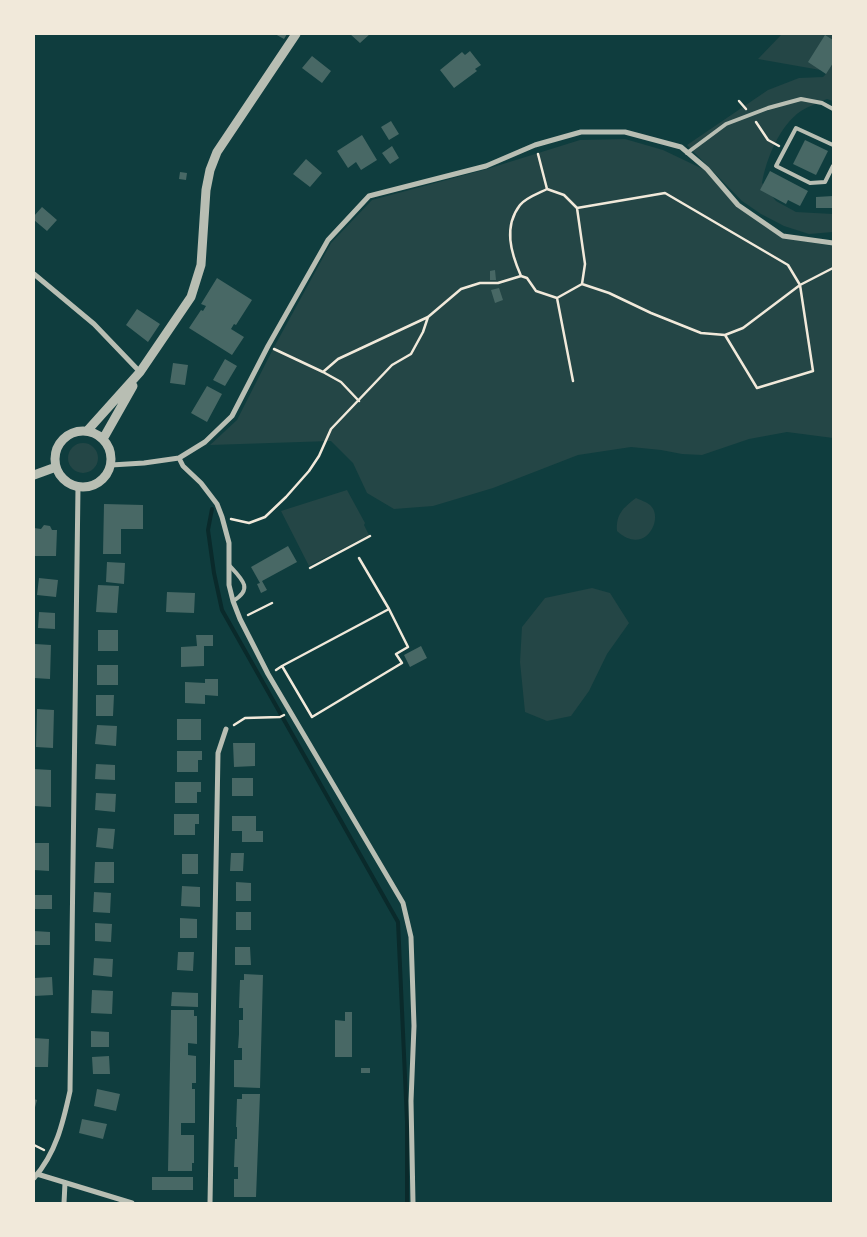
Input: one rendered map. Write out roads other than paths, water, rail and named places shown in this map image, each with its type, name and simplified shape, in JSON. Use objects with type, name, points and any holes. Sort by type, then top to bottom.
[{"type":"street","points":[[103,439],[123,406],[140,372],[191,297],[201,266],[206,190],[210,170],[217,152],[296,34]]},
{"type":"street","points":[[111,465],[180,458],[205,442],[232,416],[268,346],[328,240],[369,196],[486,166],[535,145],[581,132],[625,132],[681,147],[707,169],[738,205],[783,236],[833,243]]},
{"type":"street","points":[[34,274],[94,324],[140,372]]},
{"type":"street","points":[[87,431],[140,372]]},
{"type":"street","points":[[87,431],[97,434],[103,439],[111,452],[111,465],[106,476],[98,483],[78,487],[63,479],[56,467],[56,451],[63,439],[72,432],[87,431]]},
{"type":"street","points":[[180,458],[183,466],[201,483],[222,516],[229,543],[229,585],[240,619],[268,674],[403,903],[411,937],[414,1026],[411,1101],[413,1203]]},
{"type":"street","points":[[34,475],[56,467]]},
{"type":"street","points":[[78,487],[70,1091],[59,1137],[51,1154],[36,1176],[132,1203]]},
{"type":"street","points":[[210,1203],[218,753],[226,729]]},
{"type":"street","points":[[64,1203],[65,1183]]},
{"type":"lane","points":[[687,153],[726,124],[768,108],[801,99],[822,103],[833,109]]},
{"type":"lane","points":[[833,145],[796,128],[776,166],[810,183],[825,182],[833,166]]},
{"type":"lane","points":[[228,564],[240,576],[245,588],[241,597],[233,602]]},
{"type":"waterway","points":[[212,509],[208,530],[214,573],[222,610],[398,922],[407,1121],[407,1203]]}]
